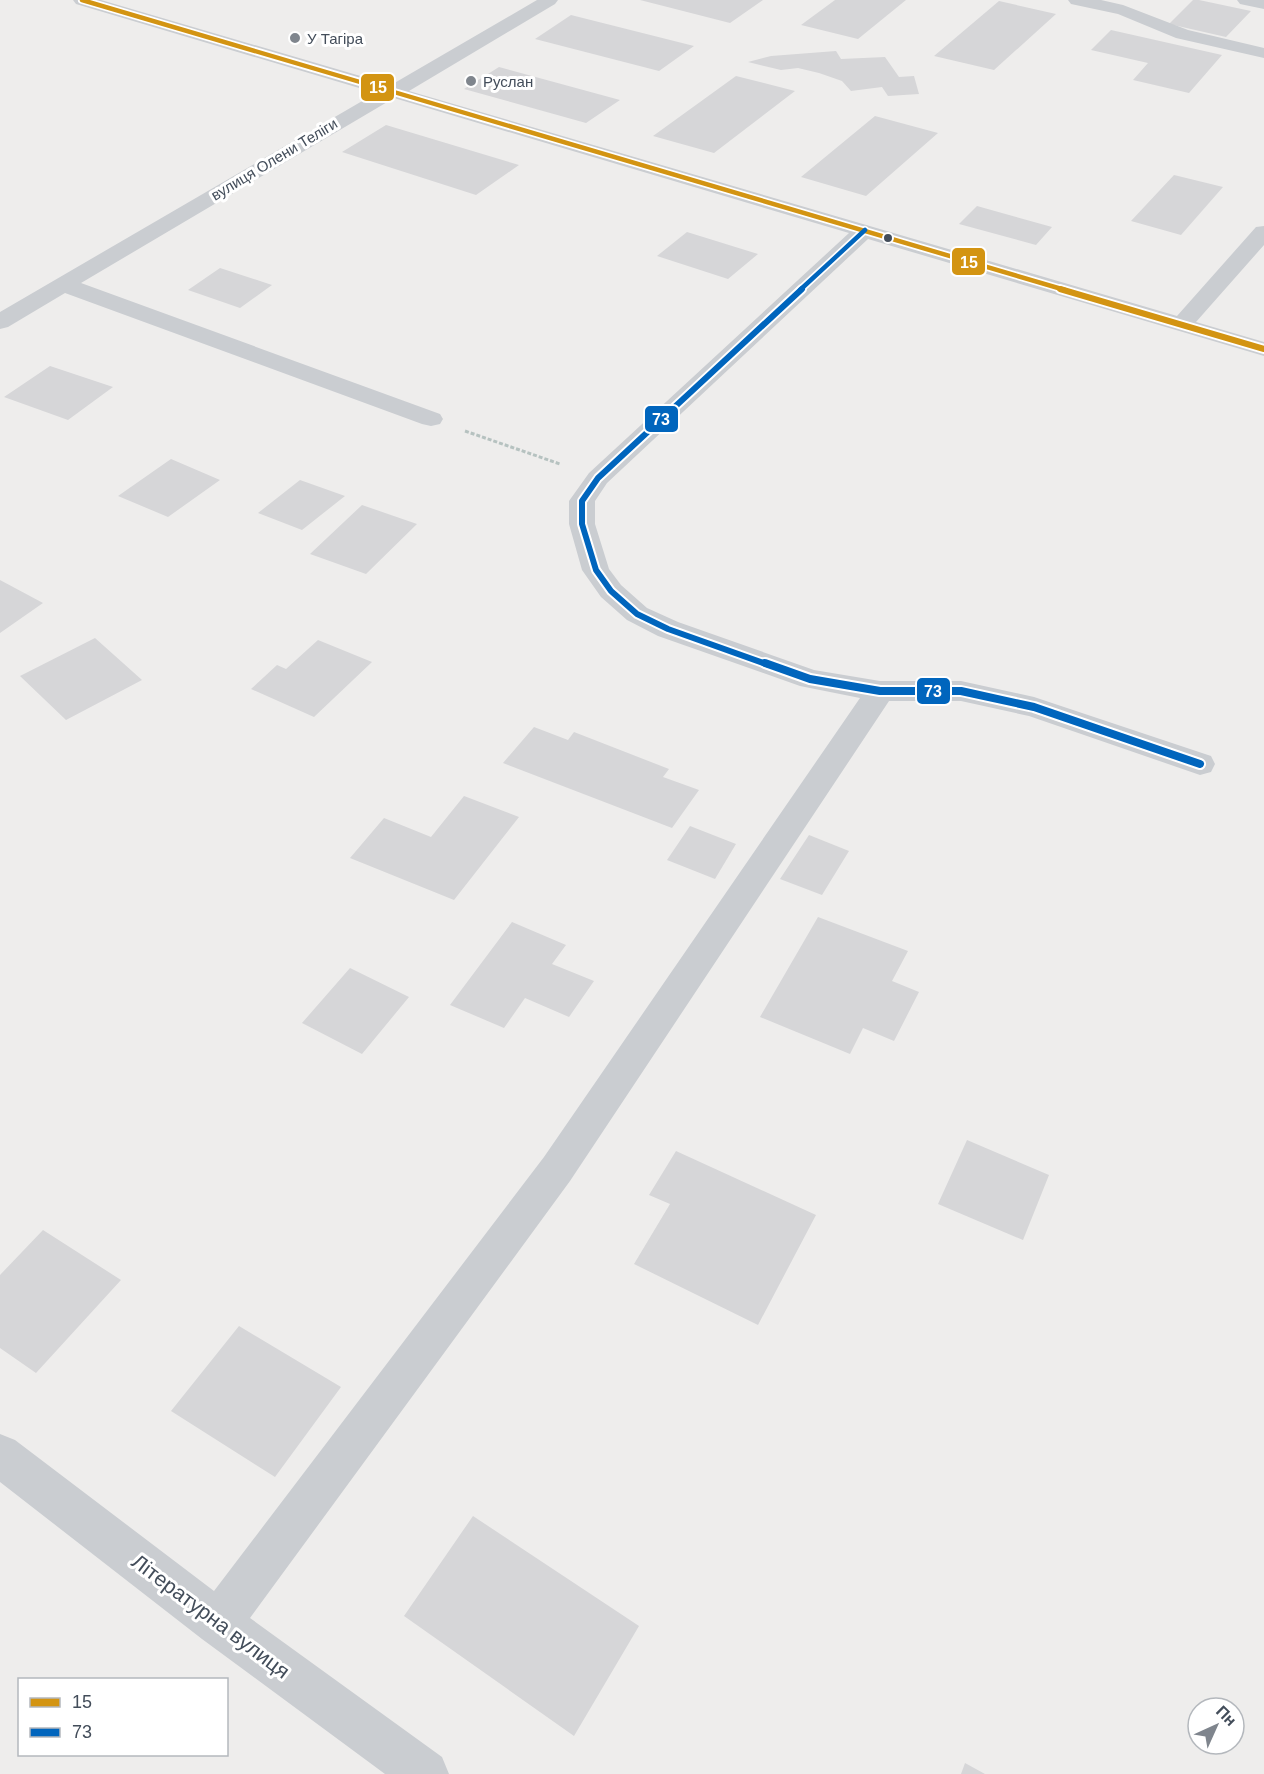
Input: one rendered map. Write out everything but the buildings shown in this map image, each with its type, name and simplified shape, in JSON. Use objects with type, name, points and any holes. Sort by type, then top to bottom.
[{"type":"street","points":[[82,0],[1264,349]]},
{"type":"street","name":"вулиця Олени Теліги","points":[[0,322],[392,90],[420,78],[549,0]]},
{"type":"street","points":[[1077,0],[1123,10],[1182,34],[1264,53]]},
{"type":"street","points":[[1246,0],[1264,4]]},
{"type":"street","points":[[865,230],[598,477],[582,501],[582,524],[596,570],[611,591],[637,614],[668,629],[810,679],[880,691],[961,691],[1034,707],[1200,764]]},
{"type":"street","points":[[1182,324],[1264,232]]},
{"type":"street","points":[[62,284],[431,419]]},
{"type":"street","points":[[218,1623],[557,1169],[880,691]]},
{"type":"street","name":"Літературна вулиця","points":[[0,1455],[218,1623],[425,1774]]},
{"type":"path","points":[[431,419],[598,477]]},
{"type":"transit line","name":"15","points":[[82,0],[1264,349]]},
{"type":"transit line","name":"73","points":[[865,230],[598,478],[582,501],[582,524],[596,570],[611,591],[637,614],[668,629],[810,679],[880,691],[961,691],[1034,707],[1200,764]]},
{"type":"place","name":"У Тагіра","points":[[295,38]]},
{"type":"place","name":"Руслан","points":[[471,81]]}]
